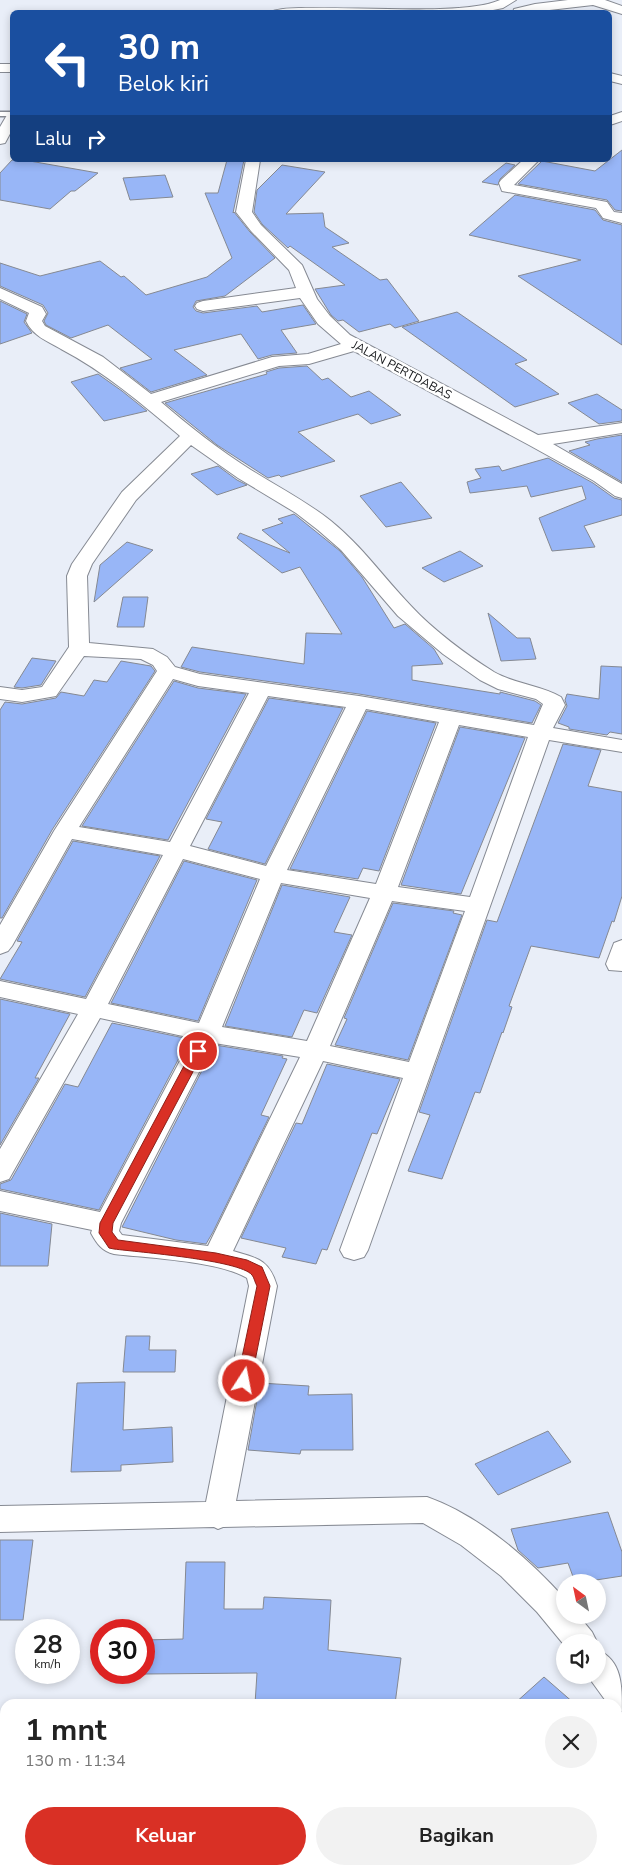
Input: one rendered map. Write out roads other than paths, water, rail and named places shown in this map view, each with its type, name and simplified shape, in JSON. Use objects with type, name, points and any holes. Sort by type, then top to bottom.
[{"type":"street","points":[[478,10],[498,6],[510,0]]},
{"type":"street","points":[[527,10],[597,1],[622,10]]},
{"type":"street","points":[[285,7],[364,7],[396,10]]},
{"type":"street","name":"JALAN PERTDABAS","points":[[253,162],[244,212],[256,228],[296,268],[305,292],[324,320],[344,339],[535,441],[600,477],[622,492]]},
{"type":"street","points":[[530,162],[506,183],[507,188],[602,205],[608,215],[622,218]]},
{"type":"street","points":[[204,306],[305,292]]},
{"type":"street","points":[[0,293],[36,310],[38,314],[34,322],[38,329],[97,360],[190,436],[244,474],[303,509],[325,526],[348,546],[405,612],[456,655],[505,685],[551,698],[554,705],[540,734],[477,905],[354,1250]]},
{"type":"street","points":[[148,400],[263,365],[309,359],[356,346]]},
{"type":"street","points":[[535,441],[622,428]]},
{"type":"street","points":[[78,650],[77,576],[82,564],[123,503],[190,436]]},
{"type":"street","points":[[0,693],[22,696],[49,692],[74,653],[78,650],[90,649],[146,653],[160,661],[168,671],[198,680],[359,702],[540,734],[622,746]]},
{"type":"street","points":[[0,946],[65,831],[168,671]]},
{"type":"street","points":[[0,1172],[92,1010],[261,690]]},
{"type":"street","points":[[218,1516],[263,1286],[257,1271],[242,1263],[114,1244],[105,1233],[106,1223],[207,1033],[273,875],[359,702]]},
{"type":"street","points":[[216,1258],[315,1051],[384,893],[451,718]]},
{"type":"street","points":[[65,831],[177,850],[273,875],[384,893],[477,905]]},
{"type":"street","points":[[0,989],[207,1033],[315,1051],[418,1072]]},
{"type":"street","points":[[0,1201],[106,1223]]},
{"type":"street","points":[[0,1519],[218,1516],[427,1510],[456,1524],[520,1573],[562,1617],[575,1634]]},
{"type":"street","points":[[606,1675],[622,1697]]}]
